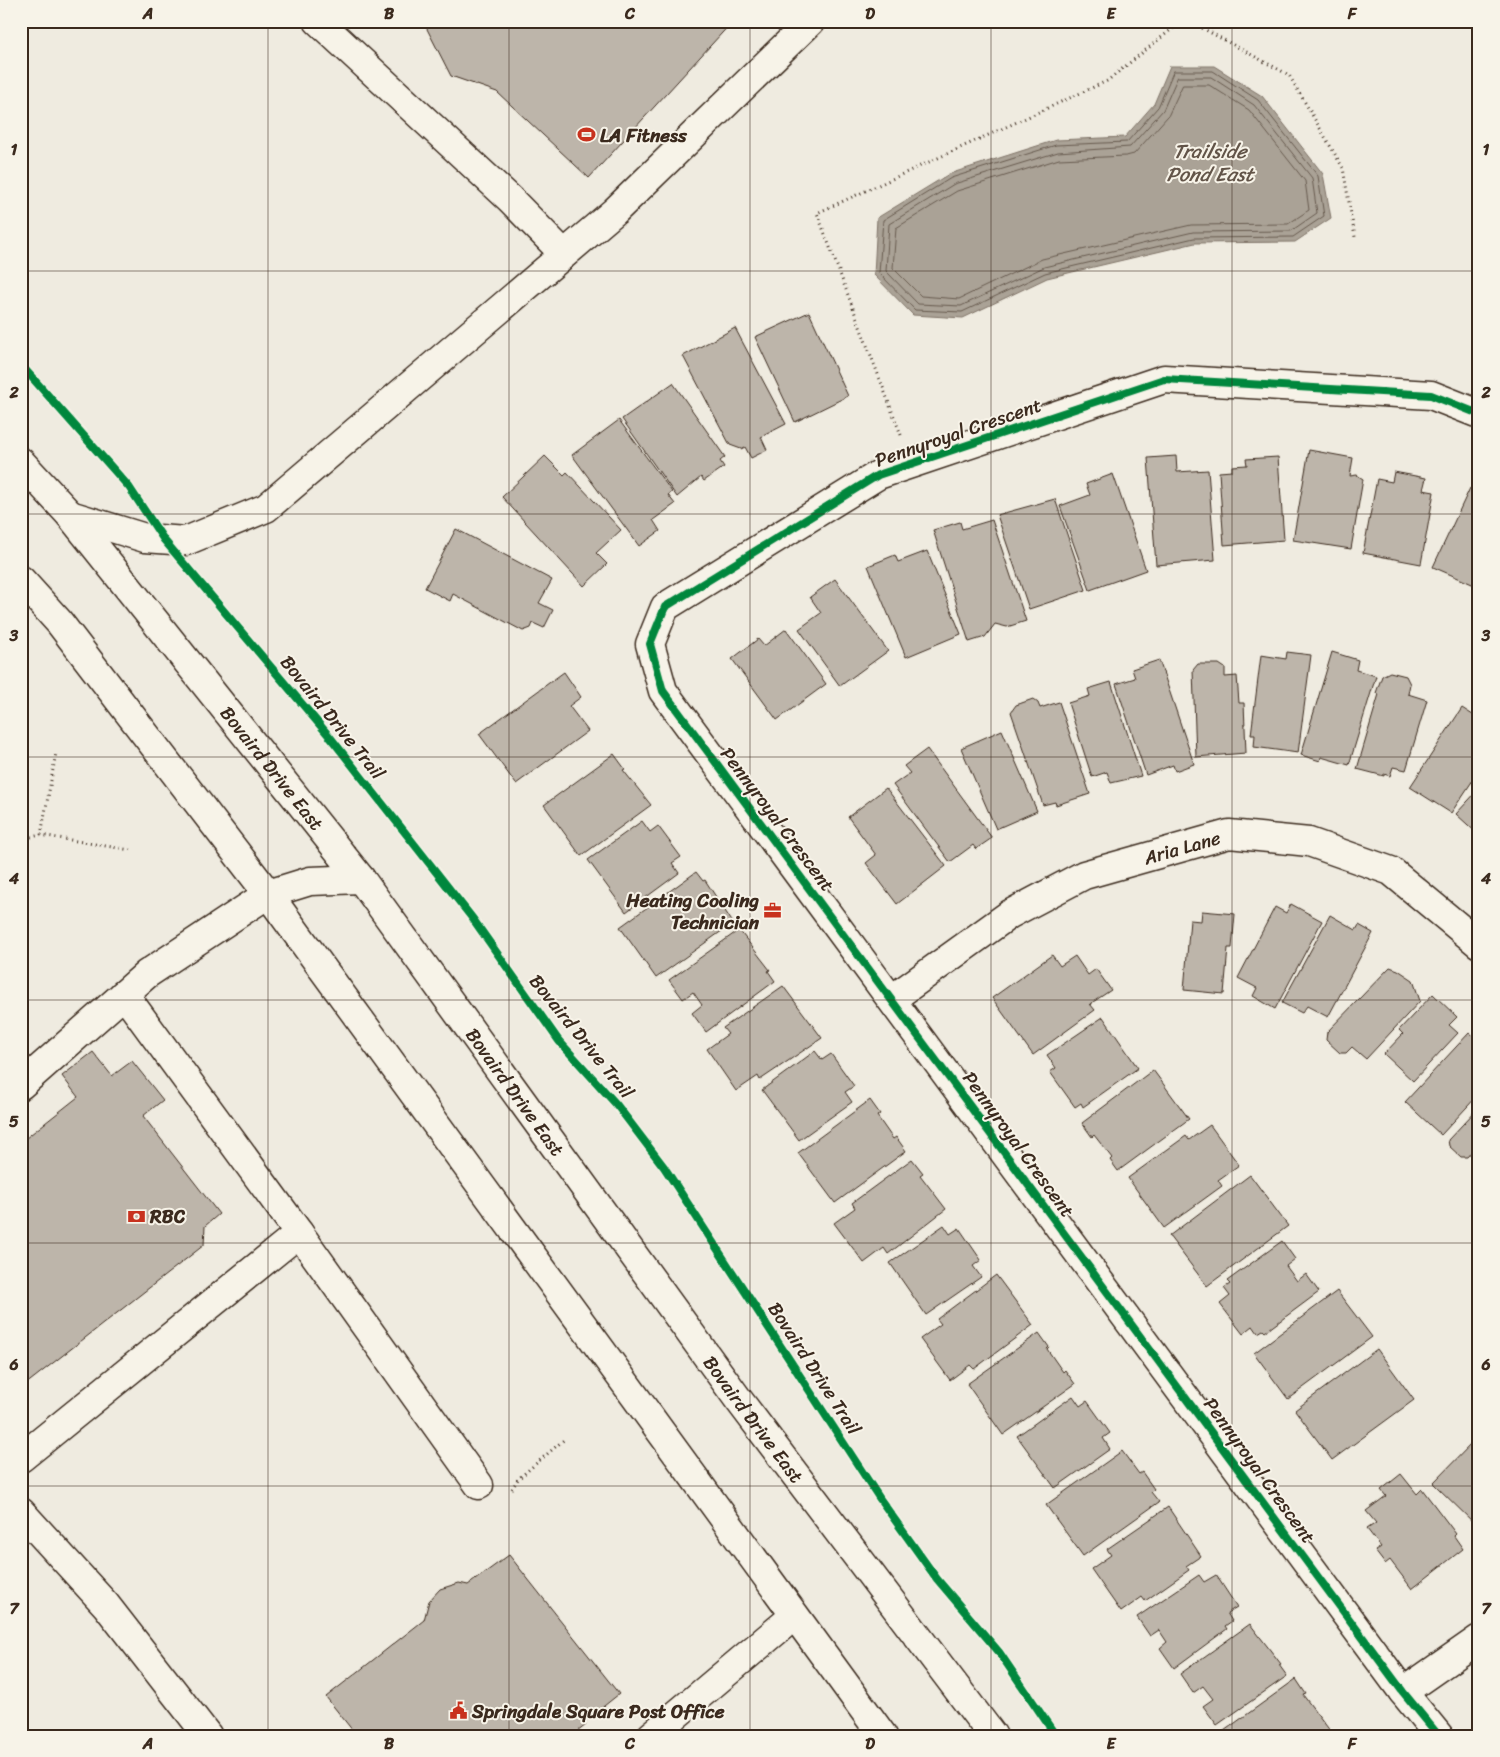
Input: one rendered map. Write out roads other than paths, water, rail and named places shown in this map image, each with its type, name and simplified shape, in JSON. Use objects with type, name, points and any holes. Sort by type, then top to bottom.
[{"type":"main road","points":[[318,21],[510,200],[564,254]]},
{"type":"main road","points":[[70,514],[145,538],[186,541],[266,508],[615,211],[810,21]]},
{"type":"main road","name":"Pennyroyal Crescent","points":[[1439,1736],[1403,1692],[663,691],[650,644],[666,607],[878,475],[1164,379],[1431,395],[1479,414]]},
{"type":"main road","name":"Bovaird Drive East","points":[[21,462],[70,514],[361,879],[738,1400],[993,1736]]},
{"type":"main road","points":[[21,580],[59,622],[268,894],[883,1736]]},
{"type":"main road","name":"Aria Lane","points":[[892,999],[1010,914],[1084,875],[1230,834],[1310,842],[1391,871],[1479,944]]},
{"type":"main road","points":[[21,1086],[147,974],[268,894],[310,881],[361,879]]},
{"type":"main road","points":[[124,994],[479,1484]]},
{"type":"main road","points":[[21,1458],[299,1233]]},
{"type":"main road","points":[[21,1512],[106,1605],[208,1736]]},
{"type":"main road","points":[[651,1736],[794,1616]]},
{"type":"main road","points":[[1403,1692],[1479,1639]]},
{"type":"water","name":"Trailside Pond East","points":[[1170,66],[1214,66],[1262,96],[1323,174],[1331,218],[1295,242],[1195,243],[1047,278],[963,318],[913,315],[874,275],[877,218],[949,174],[1056,140],[1125,137],[1154,104]]},
{"type":"place","name":"LA Fitness","points":[[586,135]]},
{"type":"place","name":"Heating Cooling Technician","points":[[773,911]]},
{"type":"place","name":"RBC","points":[[136,1216]]},
{"type":"place","name":"Springdale Square Post Office","points":[[458,1711]]}]
